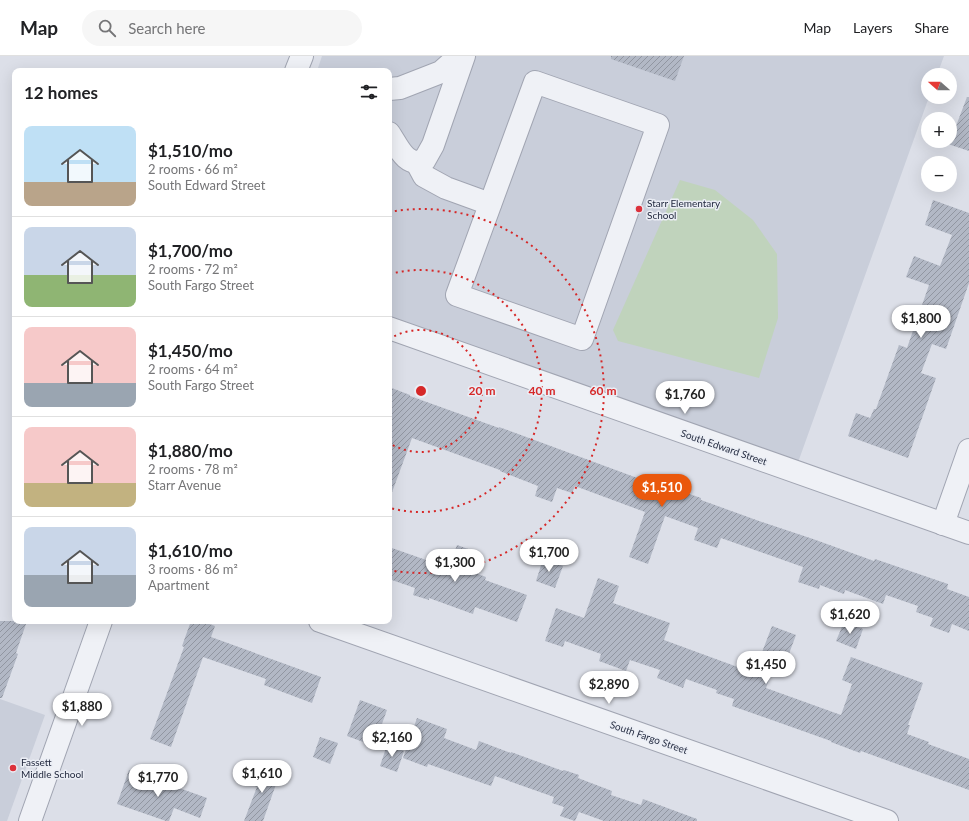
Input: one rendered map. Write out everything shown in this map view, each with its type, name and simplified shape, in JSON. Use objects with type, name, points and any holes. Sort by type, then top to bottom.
[{"type":"street","points":[[392,89],[400,88],[440,72],[460,56]]},
{"type":"street","points":[[416,163],[424,161],[433,145],[464,56]]},
{"type":"street","points":[[535,82],[658,125],[582,339],[457,295],[490,204],[535,82]]},
{"type":"street","points":[[392,137],[407,159],[416,163],[424,176],[446,188],[490,204]]},
{"type":"street","name":"South Edward Street","points":[[392,329],[969,533]]},
{"type":"street","points":[[943,524],[969,450]]},
{"type":"street","points":[[30,821],[100,624]]},
{"type":"street","name":"South Fargo Street","points":[[329,624],[887,821]]},
{"type":"shaded area","name":"Starr Elementary School","points":[[322,56],[944,56],[940,68],[921,68],[921,104],[926,104],[924,112],[921,112],[921,119],[796,468],[392,323],[392,68],[318,68]]},
{"type":"shaded area","name":"Fassett Middle School","points":[[0,699],[45,715],[7,821],[0,821]]},
{"type":"green space","points":[[680,180],[715,190],[753,220],[777,254],[778,318],[759,378],[618,341],[613,330]]},
{"type":"building","points":[[611,56],[684,56],[675,81],[611,59]]},
{"type":"building","points":[[967,97],[969,97],[969,151],[957,147],[957,123]]},
{"type":"building","points":[[933,200],[969,213],[969,283],[946,349],[932,344],[921,373],[936,378],[908,458],[848,436],[856,413],[870,418],[874,409],[876,409],[899,345],[907,348],[929,285],[906,277],[914,256],[940,266],[952,235],[925,225]]},
{"type":"building","points":[[392,388],[659,486],[660,484],[701,498],[701,500],[759,521],[874,561],[875,559],[948,584],[947,589],[969,597],[969,631],[952,624],[949,633],[930,626],[933,618],[916,612],[918,606],[886,595],[883,604],[845,590],[844,594],[820,585],[819,589],[798,582],[803,567],[721,538],[717,548],[694,540],[698,528],[665,516],[648,564],[629,557],[645,512],[575,486],[572,493],[557,488],[552,502],[535,496],[538,486],[500,470],[412,438],[392,492]]},
{"type":"building","points":[[457,545],[482,554],[475,573],[486,577],[485,580],[527,595],[517,622],[475,607],[473,614],[429,598],[429,600],[413,595],[415,588],[392,580],[392,548],[449,568]]},
{"type":"building","points":[[543,559],[563,566],[555,588],[536,581]]},
{"type":"building","points":[[598,578],[619,586],[613,603],[670,623],[664,640],[743,669],[748,655],[759,660],[772,626],[796,635],[787,659],[778,655],[766,688],[841,715],[852,684],[842,680],[851,657],[923,683],[908,725],[910,725],[907,734],[929,742],[928,744],[969,759],[969,790],[861,751],[860,753],[831,741],[732,706],[734,699],[716,693],[717,690],[686,679],[683,688],[657,678],[660,670],[630,660],[626,671],[599,661],[601,654],[565,641],[563,647],[545,641],[556,608],[584,618]]},
{"type":"building","points":[[0,621],[12,621],[12,624],[26,624],[16,653],[18,654],[2,698],[0,698]]},
{"type":"building","points":[[844,622],[863,629],[856,649],[836,641]]},
{"type":"building","points":[[190,624],[209,624],[215,626],[211,637],[321,677],[312,703],[264,685],[266,679],[203,657],[171,747],[150,739],[184,647],[182,646]]},
{"type":"building","points":[[360,700],[387,710],[374,746],[347,736]]},
{"type":"building","points":[[417,718],[447,729],[444,738],[476,750],[479,741],[563,771],[564,770],[579,775],[578,778],[612,791],[611,795],[641,805],[643,799],[697,819],[697,821],[604,821],[579,812],[575,821],[560,816],[564,807],[552,803],[554,797],[495,776],[491,786],[428,764],[427,767],[403,758]]},
{"type":"building","points":[[320,737],[338,743],[330,764],[313,757]]},
{"type":"building","points":[[387,745],[404,751],[397,772],[380,766]]},
{"type":"building","points":[[259,766],[280,773],[263,821],[244,821],[257,787],[252,785]]},
{"type":"building","points":[[129,770],[207,798],[200,818],[174,808],[169,821],[166,821],[117,804]]},
{"type":"place","name":"Starr Elementary School","points":[[639,209]]},
{"type":"place","name":"Fassett Middle School","points":[[13,768]]}]
